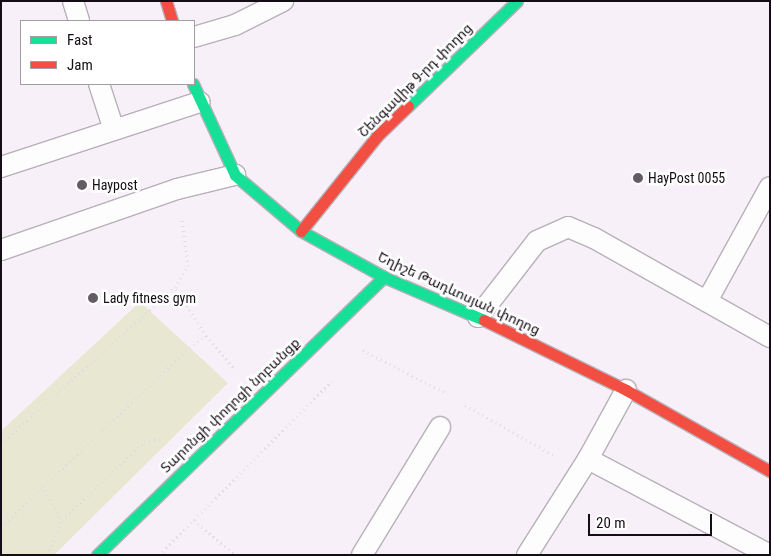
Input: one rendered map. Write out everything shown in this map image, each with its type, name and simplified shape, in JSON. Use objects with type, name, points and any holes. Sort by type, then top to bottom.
[{"type":"street","points":[[166,1],[172,20]]},
{"type":"street","name":"Շենգավիթ 9-րդ փողոց","points":[[301,231],[377,136],[516,1]]},
{"type":"street","name":"Եղիշե Թադևոսյան փողոց","points":[[196,93],[235,175],[301,231],[384,277],[478,317],[626,390],[770,470]]},
{"type":"street","name":"Տարոնցի փողոցի նրբանցք","points":[[97,555],[384,277]]},
{"type":"lane","points":[[195,37],[235,25],[284,1]]},
{"type":"lane","points":[[99,85],[114,130]]},
{"type":"lane","points":[[1,167],[114,130],[196,93]]},
{"type":"lane","points":[[1,250],[177,189],[235,175]]},
{"type":"lane","points":[[707,301],[770,187]]},
{"type":"lane","points":[[478,317],[537,241],[568,227],[594,238],[770,336]]},
{"type":"lane","points":[[527,555],[584,465],[626,390]]},
{"type":"lane","points":[[362,555],[440,427]]},
{"type":"lane","points":[[584,465],[770,555]]},
{"type":"path","points":[[1,444],[175,287],[188,266],[177,189]]},
{"type":"path","points":[[175,287],[206,336],[240,374]]},
{"type":"path","points":[[1,526],[186,351],[206,336]]},
{"type":"path","points":[[357,355],[364,348],[584,465]]},
{"type":"path","points":[[159,555],[337,376]]},
{"type":"path","points":[[48,555],[62,520],[144,442],[172,436]]},
{"type":"path","points":[[42,486],[62,520]]},
{"type":"path","points":[[194,520],[235,555]]},
{"type":"green space","points":[[140,302],[228,383],[54,555],[1,555],[1,431]]},
{"type":"traffic: fast","points":[[408,106],[517,1]]},
{"type":"traffic: fast","points":[[193,85],[235,175],[301,231],[384,277],[484,320]]},
{"type":"traffic: fast","points":[[97,555],[384,277]]},
{"type":"traffic: jam","points":[[166,1],[172,20]]},
{"type":"traffic: jam","points":[[301,231],[377,136],[408,106]]},
{"type":"traffic: jam","points":[[484,320],[626,390],[770,471]]},
{"type":"place","name":"HayPost 0055","points":[[638,178]]},
{"type":"place","name":"Haypost","points":[[82,185]]},
{"type":"place","name":"Lady fitness gym","points":[[93,298]]}]
